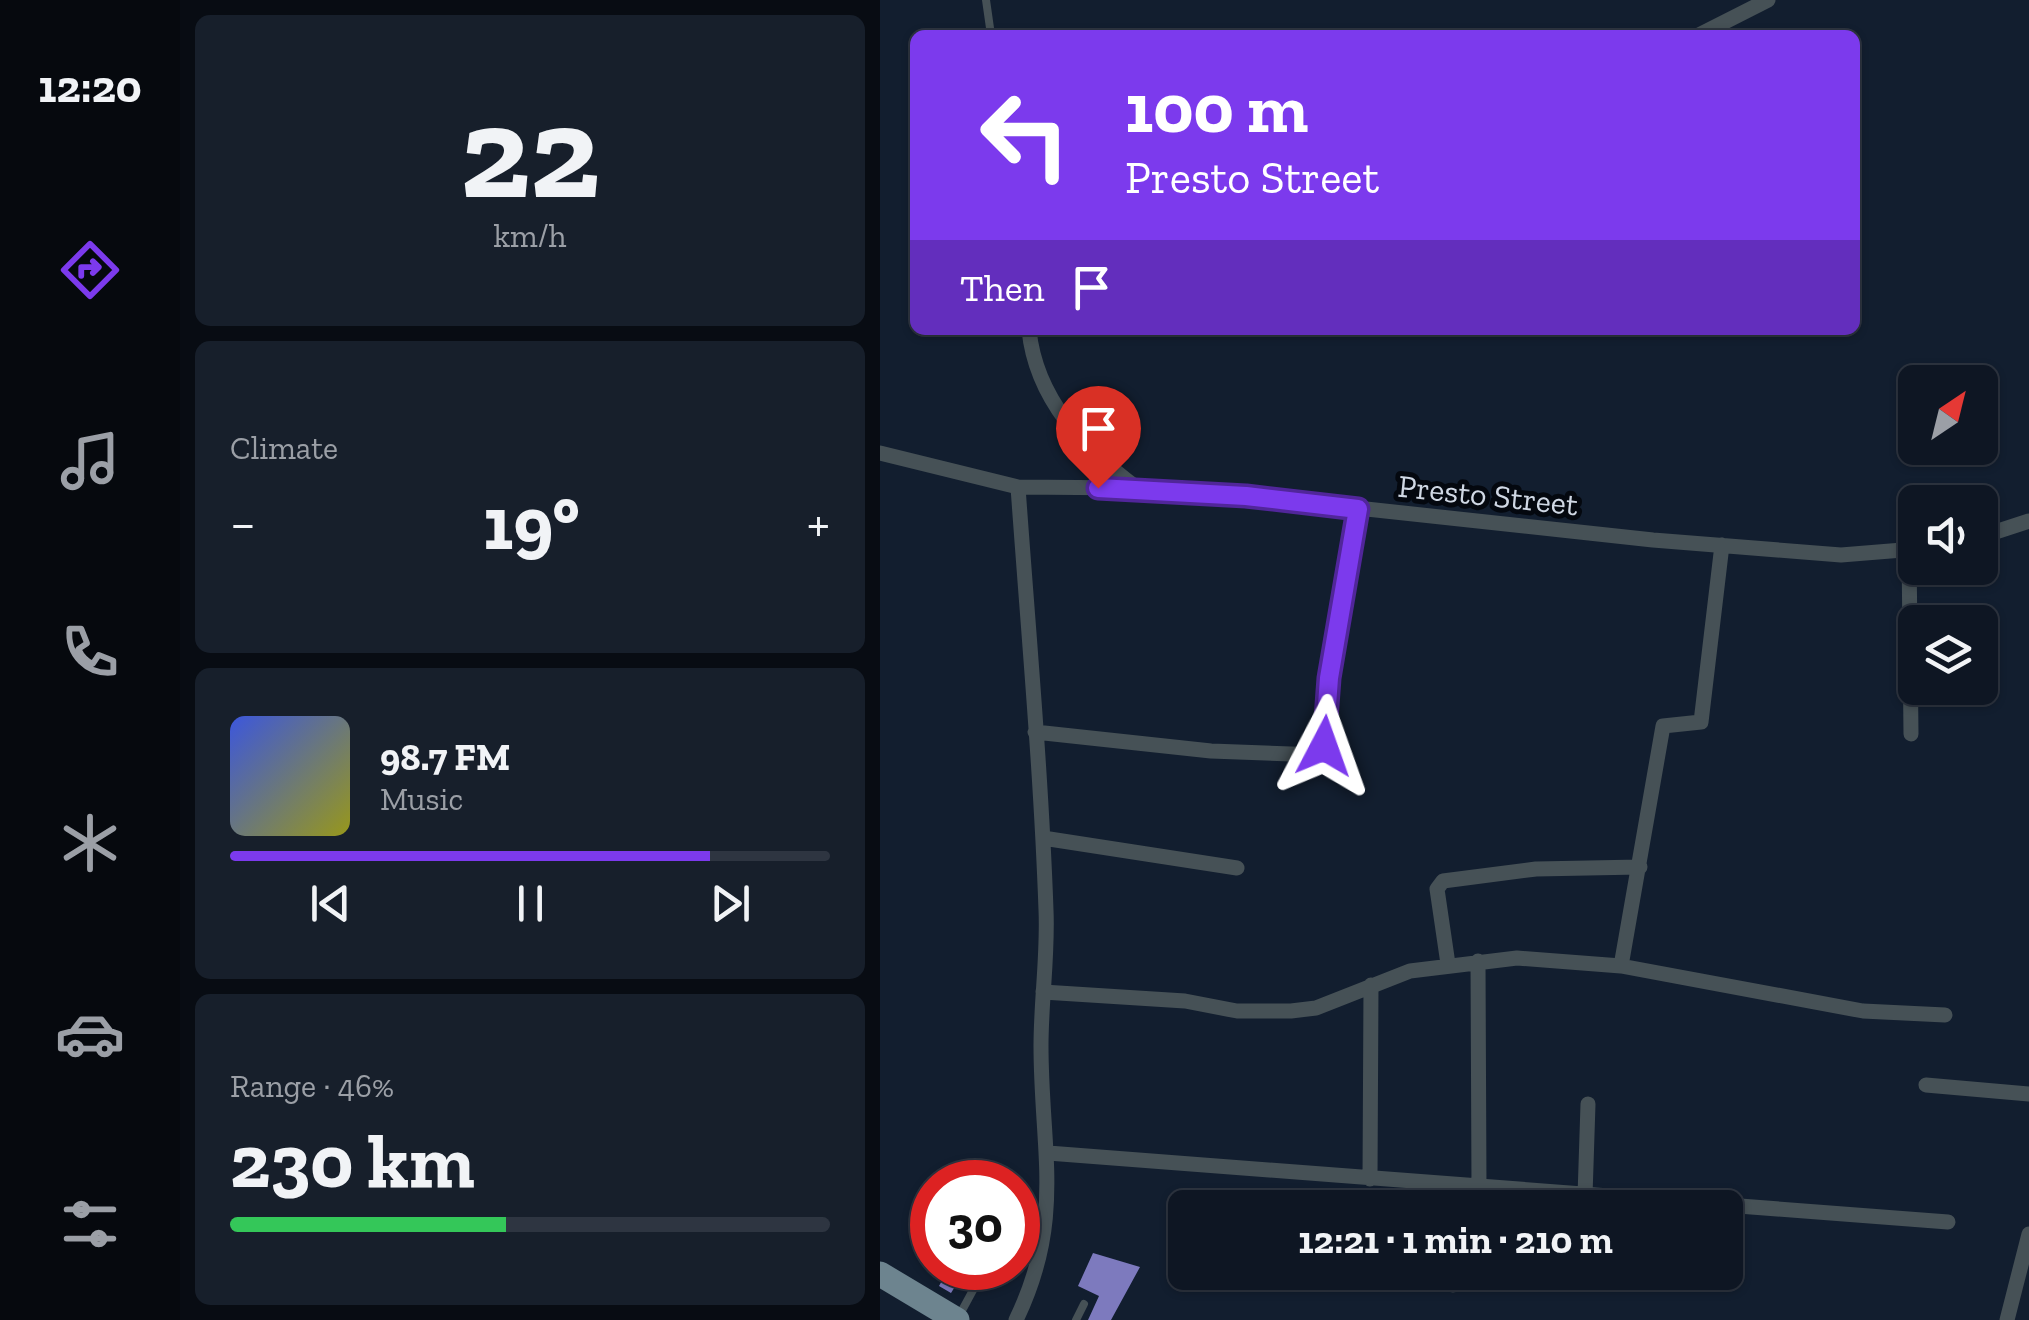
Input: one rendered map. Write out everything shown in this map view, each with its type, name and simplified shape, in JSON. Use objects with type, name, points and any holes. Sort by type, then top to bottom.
[{"type":"main road","points":[[880,1274],[957,1320]]},
{"type":"street","points":[[1709,30],[1768,0]]},
{"type":"street","points":[[1029,335],[1039,374],[1062,414],[1100,460],[1137,488]]},
{"type":"street","name":"Presto Street","points":[[880,453],[1018,487],[1137,488],[1841,555],[1898,551]]},
{"type":"street","points":[[1016,1320],[1042,1251],[1048,1153],[1041,1073],[1046,927],[1042,838],[1018,487]]},
{"type":"street","points":[[1035,732],[1192,750],[1318,755],[1324,746],[1329,678],[1358,509]]},
{"type":"street","points":[[1998,531],[2029,520]]},
{"type":"street","points":[[1622,966],[1663,726],[1701,722],[1722,545]]},
{"type":"street","points":[[1912,585],[1912,734]]},
{"type":"street","points":[[1042,838],[1237,868]]},
{"type":"street","points":[[1448,964],[1437,890],[1443,880],[1536,870],[1640,867]]},
{"type":"street","points":[[1043,992],[1185,1001],[1264,1012],[1316,1008],[1410,971],[1478,961],[1537,959],[1622,966],[1863,1011],[1945,1015]]},
{"type":"street","points":[[1478,961],[1479,1187]]},
{"type":"street","points":[[1370,1179],[1371,985]]},
{"type":"street","points":[[1926,1085],[2029,1094]]},
{"type":"street","points":[[1585,1190],[1588,1104]]},
{"type":"street","points":[[1048,1153],[1514,1190]]},
{"type":"street","points":[[1743,1207],[1948,1222]]},
{"type":"street","points":[[2008,1320],[2025,1267],[2029,1234]]},
{"type":"lane","points":[[986,0],[990,30]]},
{"type":"lane","points":[[957,1320],[973,1290]]},
{"type":"lane","points":[[1076,1320],[1084,1304]]},
{"type":"building","points":[[1093,1253],[1140,1267],[1111,1320],[1088,1320],[1099,1296],[1078,1286]]},
{"type":"route","points":[[1098,488],[1246,496],[1358,509],[1329,678],[1324,746]]}]
